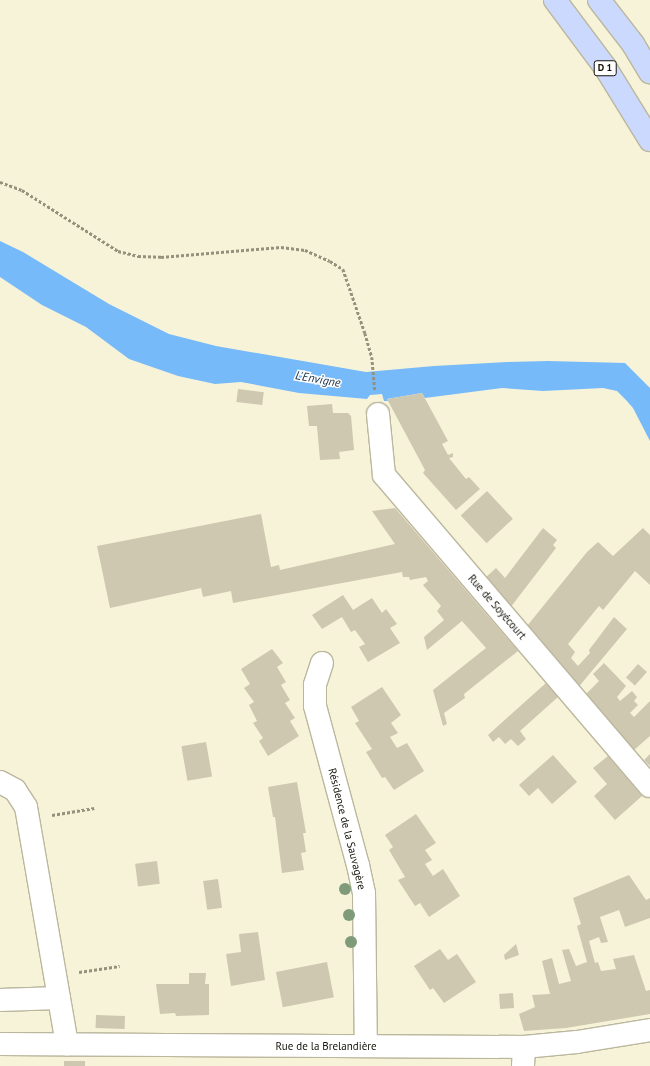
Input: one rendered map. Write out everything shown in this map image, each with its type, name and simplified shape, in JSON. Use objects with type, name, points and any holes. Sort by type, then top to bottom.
[{"type":"main road","name":"D 1","points":[[555,0],[605,67],[650,140]]},
{"type":"main road","points":[[599,0],[633,44],[650,72]]},
{"type":"street","name":"Rue de Soyécourt","points":[[377,404],[384,476],[650,786]]},
{"type":"street","name":"Résidence de la Sauvagère","points":[[322,663],[315,685],[315,706],[358,865],[364,893],[366,1046]]},
{"type":"street","points":[[0,782],[15,790],[26,807],[66,1044]]},
{"type":"street","points":[[0,1000],[59,998]]},
{"type":"street","name":"Rue de la Brelandière","points":[[0,1044],[366,1046],[523,1057],[577,1042],[650,1030]]},
{"type":"path","points":[[0,182],[22,190],[118,251],[138,256],[161,257],[281,247],[305,250],[330,261],[343,269],[366,333],[373,366],[377,404]]},
{"type":"water","name":"L'Envigne","points":[[0,241],[23,252],[109,304],[169,334],[216,346],[366,372],[507,362],[548,361],[625,363],[650,388],[650,441],[633,408],[626,400],[617,391],[603,388],[543,391],[502,388],[425,398],[422,393],[387,399],[388,401],[384,401],[382,394],[370,395],[367,399],[299,393],[241,382],[215,384],[178,376],[129,359],[86,327],[42,305],[0,277]]},
{"type":"building","points":[[238,389],[264,392],[262,405],[236,402]]},
{"type":"building","points":[[422,393],[448,441],[442,444],[448,455],[453,453],[453,457],[449,458],[466,479],[469,477],[480,489],[456,510],[423,473],[425,470],[387,399]]},
{"type":"building","points":[[332,404],[333,413],[348,413],[351,416],[354,450],[339,452],[340,459],[320,460],[317,426],[309,426],[307,406]]},
{"type":"building","points":[[487,491],[513,519],[487,543],[461,516]]},
{"type":"building","points":[[395,508],[518,651],[464,694],[465,698],[444,713],[447,724],[443,726],[433,690],[486,648],[462,621],[427,650],[424,637],[444,620],[437,611],[441,606],[423,585],[428,581],[426,577],[410,580],[409,577],[403,577],[402,572],[233,603],[231,591],[203,597],[201,588],[110,608],[97,546],[261,514],[271,567],[279,565],[280,570],[395,544],[372,511]]},
{"type":"building","points":[[543,528],[557,540],[553,545],[556,548],[510,608],[485,578],[496,568],[505,578]]},
{"type":"building","points":[[643,528],[650,535],[650,585],[635,571],[603,610],[599,606],[568,644],[575,652],[571,658],[578,666],[590,653],[589,650],[614,617],[627,629],[576,690],[527,626],[587,552],[598,542],[613,556]]},
{"type":"building","points":[[343,595],[353,610],[372,598],[382,613],[386,609],[397,624],[390,628],[400,643],[368,662],[359,647],[365,644],[355,630],[351,632],[342,617],[322,629],[312,615]]},
{"type":"building","points":[[272,649],[283,663],[277,667],[286,682],[281,685],[290,700],[285,703],[295,718],[290,721],[299,736],[268,756],[259,741],[263,738],[253,723],[257,721],[249,705],[254,702],[244,688],[250,684],[241,669]]},
{"type":"building","points":[[604,663],[626,686],[617,697],[620,701],[632,691],[637,697],[634,701],[638,705],[630,713],[634,717],[650,701],[650,736],[634,750],[583,697],[599,681],[593,674]]},
{"type":"building","points":[[638,664],[647,672],[635,685],[626,677]]},
{"type":"building","points":[[546,683],[558,697],[520,731],[526,739],[518,746],[511,739],[505,744],[499,737],[493,742],[488,735]]},
{"type":"building","points":[[382,687],[401,715],[391,723],[398,733],[390,737],[397,748],[407,743],[424,771],[394,790],[385,777],[382,778],[366,752],[372,749],[355,723],[359,721],[351,707]]},
{"type":"building","points":[[206,742],[212,776],[187,781],[181,746]]},
{"type":"building","points":[[650,754],[650,766],[644,760]]},
{"type":"building","points":[[553,755],[577,782],[552,804],[538,788],[529,796],[519,785]]},
{"type":"building","points":[[608,756],[642,796],[615,820],[594,796],[607,784],[593,768]]},
{"type":"building","points":[[297,782],[306,833],[303,833],[306,852],[301,853],[304,870],[282,873],[275,817],[273,817],[268,787]]},
{"type":"building","points":[[416,814],[436,843],[425,850],[432,860],[425,864],[433,876],[443,869],[460,896],[429,917],[420,903],[415,906],[398,880],[405,877],[389,850],[393,847],[385,835]]},
{"type":"building","points":[[157,861],[160,884],[138,887],[135,864]]},
{"type":"building","points":[[629,875],[646,900],[650,898],[650,918],[625,927],[619,910],[600,917],[608,942],[601,943],[599,937],[589,941],[595,963],[598,962],[601,971],[616,969],[613,959],[634,955],[646,991],[650,990],[650,1014],[566,1028],[524,1031],[519,1014],[535,1007],[532,995],[550,994],[542,961],[552,958],[559,984],[571,981],[562,950],[569,949],[576,966],[587,962],[577,926],[581,924],[573,898]]},
{"type":"building","points":[[218,879],[222,908],[207,910],[203,881]]},
{"type":"building","points":[[258,932],[265,980],[231,986],[226,954],[241,952],[239,934]]},
{"type":"building","points":[[516,944],[519,955],[505,960],[504,955]]},
{"type":"building","points":[[440,949],[448,960],[457,954],[476,982],[444,1003],[433,988],[430,990],[414,966]]},
{"type":"building","points":[[327,962],[334,997],[283,1007],[276,972]]},
{"type":"building","points":[[189,973],[206,973],[205,984],[209,984],[209,1015],[176,1016],[175,1013],[160,1014],[156,984],[189,984]]},
{"type":"building","points":[[513,993],[514,1008],[500,1009],[499,994]]},
{"type":"building","points":[[96,1015],[125,1016],[125,1029],[96,1028]]},
{"type":"building","points":[[64,1061],[85,1061],[85,1066],[64,1066]]}]
